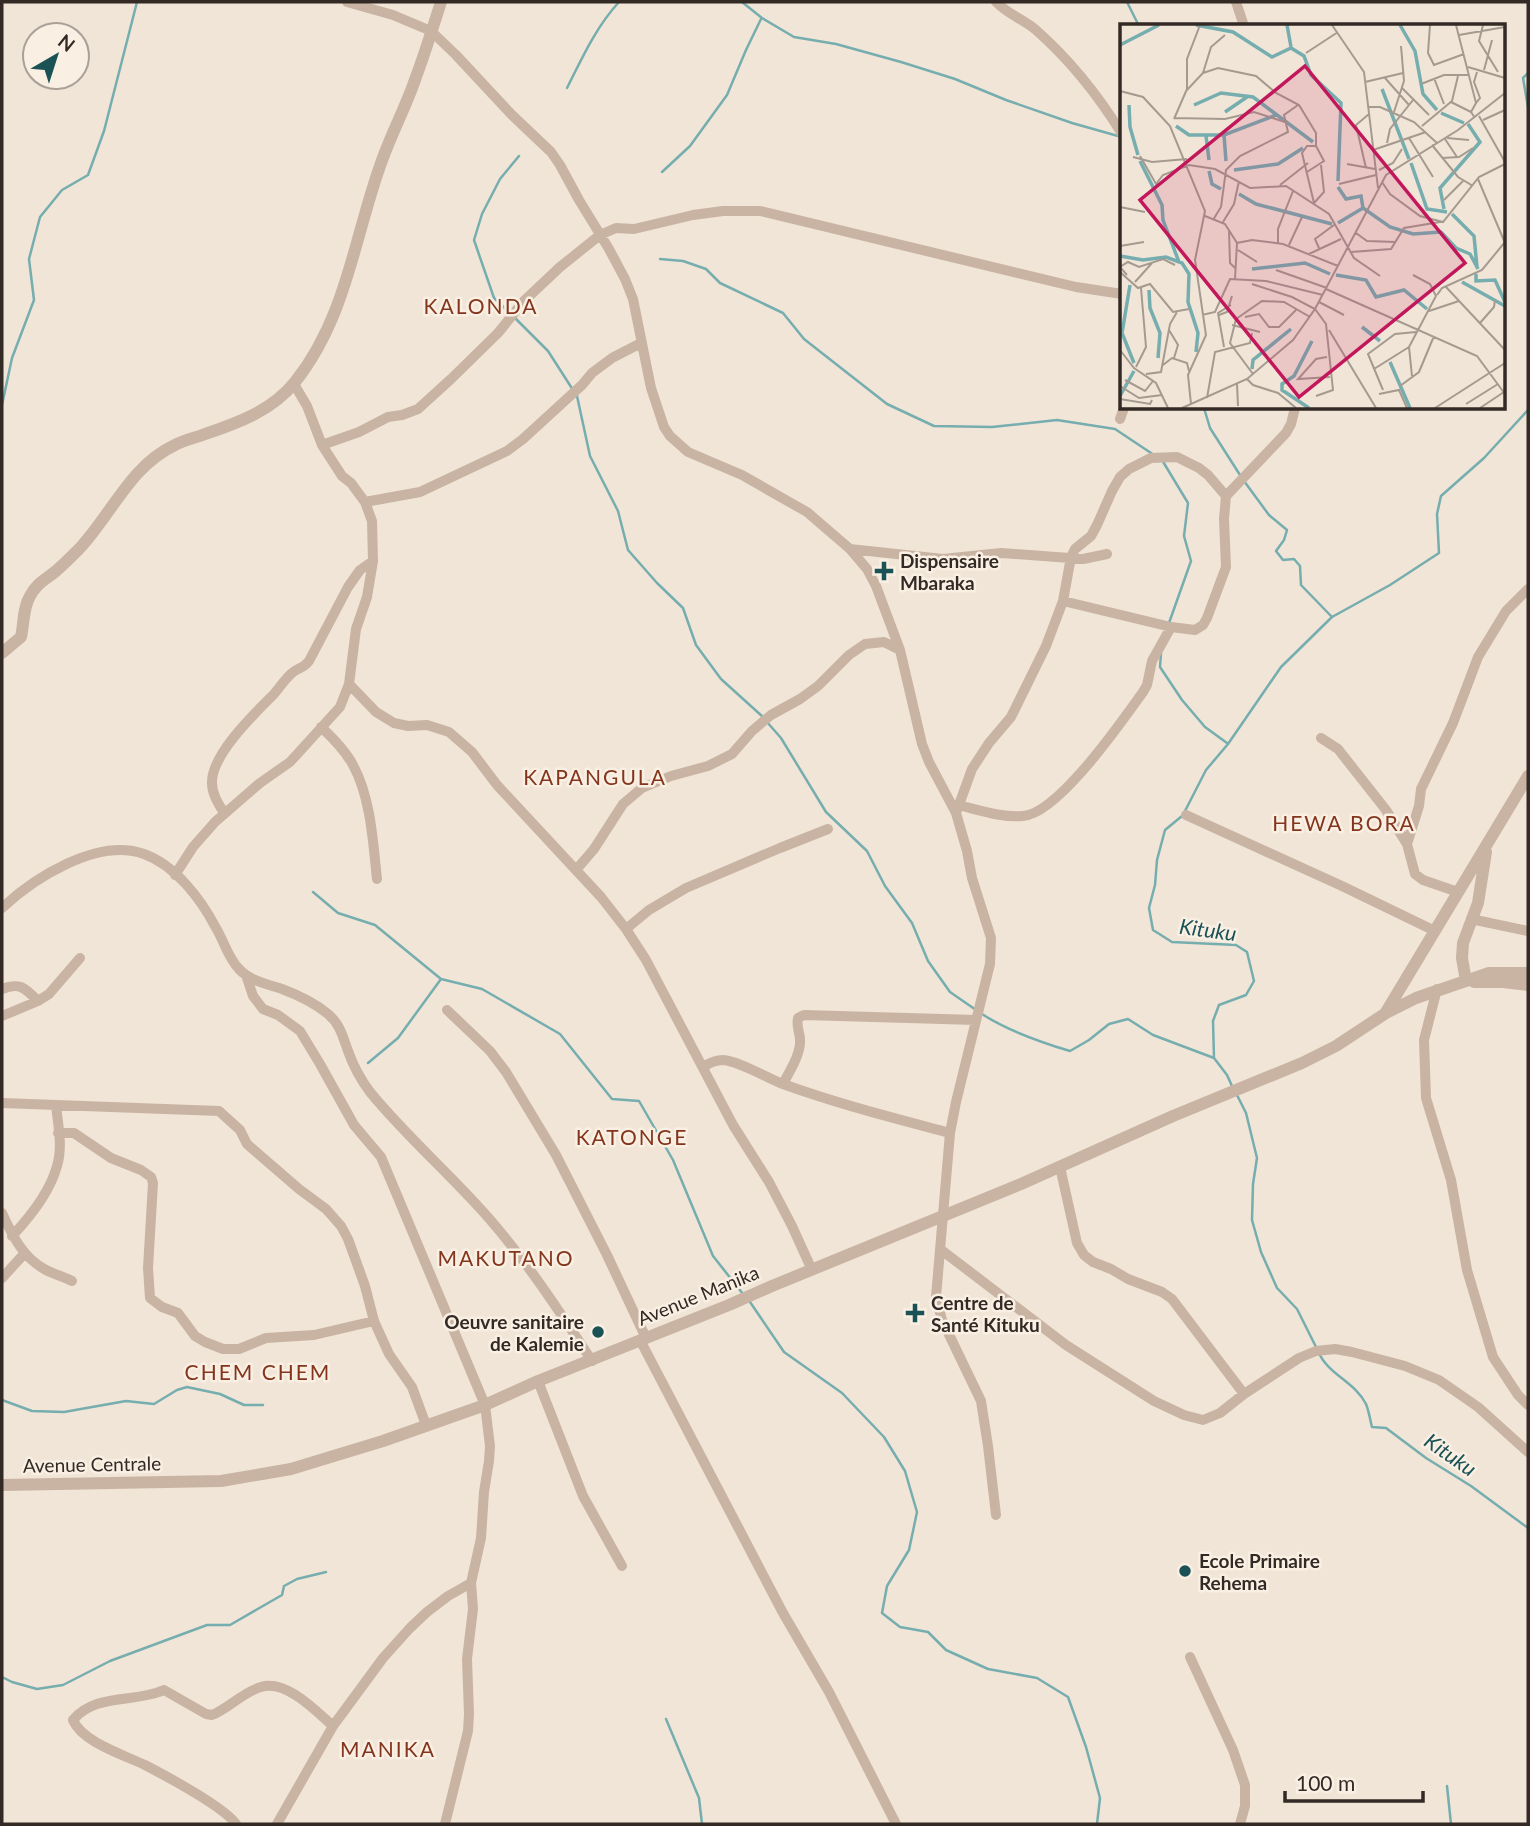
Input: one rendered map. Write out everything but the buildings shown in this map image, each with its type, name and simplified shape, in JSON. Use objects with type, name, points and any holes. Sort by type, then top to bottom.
[{"type":"street","points":[[347,2],[393,15],[431,31],[551,152],[616,261],[633,299],[651,388],[664,427],[678,444],[688,452],[742,475],[792,503],[826,527],[867,569],[876,586],[900,650],[922,744],[929,762],[957,809],[972,878],[991,938],[990,964],[950,1133],[936,1297],[942,1320],[981,1401],[996,1515]]},
{"type":"street","points":[[2,653],[22,637],[28,599],[38,583],[55,572],[79,549],[105,518],[131,479],[150,460],[175,444],[238,423],[262,410],[294,384],[313,356],[348,277],[379,167],[416,78],[441,2]]},
{"type":"street","points":[[996,2],[1010,15],[1034,29],[1082,75],[1120,131]]},
{"type":"street","points":[[1236,2],[1243,24]]},
{"type":"street","points":[[322,445],[388,418],[418,409],[491,341],[524,301],[560,267],[600,235],[616,228],[634,229],[723,211],[760,211],[1076,287],[1120,294]]},
{"type":"street","points":[[365,502],[420,492],[507,451],[592,373],[612,358],[641,343]]},
{"type":"street","points":[[175,875],[193,847],[224,813],[290,762],[340,707],[349,684],[356,629],[367,597],[373,561],[372,521],[365,502],[351,483],[342,476],[322,445],[307,406],[294,384]]},
{"type":"street","points":[[1120,419],[1123,410]]},
{"type":"street","points":[[1063,601],[1171,627],[1195,630],[1203,625],[1226,567],[1226,496],[1286,433],[1294,410]]},
{"type":"street","points":[[957,809],[971,769],[1011,717],[1046,646],[1063,601],[1071,557],[1091,536],[1120,477],[1129,469],[1152,458],[1177,457],[1208,475],[1226,496]]},
{"type":"street","points":[[850,549],[943,559],[1001,553],[1092,558],[1107,554]]},
{"type":"street","points":[[224,813],[214,794],[211,780],[219,760],[251,716],[293,671],[303,668],[309,661],[348,587],[360,570],[373,561]]},
{"type":"street","points":[[1407,844],[1419,806],[1421,789],[1453,723],[1478,657],[1506,611],[1528,589]]},
{"type":"street","points":[[957,809],[1025,817],[1037,812],[1066,789],[1085,769],[1143,692],[1151,672],[1152,661],[1171,627]]},
{"type":"street","points":[[576,870],[594,849],[623,804],[642,788],[671,776],[708,766],[732,754],[752,731],[771,715],[818,686],[849,655],[865,644],[884,642],[900,650]]},
{"type":"street","points":[[349,684],[376,712],[394,723],[408,726],[427,725],[449,732],[472,752],[497,785],[601,897],[646,960],[733,1125],[769,1182],[811,1270]]},
{"type":"street","points":[[321,727],[339,744],[354,767],[369,809],[377,879]]},
{"type":"street","points":[[1321,738],[1338,749],[1386,810],[1407,844],[1415,874],[1423,880],[1458,892]]},
{"type":"street","points":[[1385,1013],[1528,778]]},
{"type":"street","points":[[1186,815],[1435,931]]},
{"type":"street","points":[[626,929],[686,888],[828,829]]},
{"type":"street","points":[[1466,981],[1462,958],[1464,943],[1478,903],[1487,844]]},
{"type":"street","points":[[2,908],[46,874],[90,854],[131,850],[146,854],[163,864],[203,905],[240,970],[258,981],[313,1003],[337,1023],[366,1087],[487,1216],[592,1361]]},
{"type":"street","points":[[1471,919],[1528,931]]},
{"type":"street","points":[[2,1016],[48,994],[80,958]]},
{"type":"street","points":[[1466,981],[1489,973],[1528,973]]},
{"type":"street","points":[[246,975],[253,996],[263,1009],[278,1015],[300,1031],[354,1125],[381,1157],[485,1405],[489,1461],[481,1538],[471,1583],[473,1609],[467,1659],[468,1731],[445,1824]]},
{"type":"street","points":[[1466,981],[1528,985]]},
{"type":"street","name":"Avenue Manika","points":[[183,1482],[221,1481],[291,1469],[383,1441],[485,1405],[944,1216],[1302,1063],[1336,1046],[1385,1013],[1437,989],[1466,981]]},
{"type":"street","points":[[2,989],[18,985],[38,1001]]},
{"type":"street","points":[[1437,989],[1424,1040],[1426,1098],[1451,1180],[1467,1270],[1493,1357],[1518,1395],[1528,1405]]},
{"type":"street","points":[[447,1010],[490,1051],[506,1072],[556,1154],[607,1255],[643,1339],[783,1613],[829,1692],[896,1824]]},
{"type":"street","points":[[783,1084],[797,1054],[800,1040],[796,1024],[798,1018],[804,1015],[976,1020]]},
{"type":"street","points":[[703,1067],[710,1062],[721,1060],[732,1062],[783,1084],[850,1106],[950,1133]]},
{"type":"street","points":[[2,1103],[219,1111],[240,1130],[247,1144],[326,1209],[341,1226],[365,1286],[374,1321],[389,1354],[412,1387],[426,1425]]},
{"type":"street","points":[[12,1236],[37,1206],[57,1167],[59,1152],[56,1105]]},
{"type":"street","points":[[58,1133],[74,1133],[111,1158],[151,1177],[153,1183],[148,1268],[150,1298],[162,1307],[178,1313],[195,1336],[205,1342],[223,1349],[239,1349],[266,1338],[314,1335],[374,1321]]},
{"type":"street","points":[[1060,1167],[1077,1243],[1084,1255],[1093,1262],[1172,1299],[1244,1394]]},
{"type":"street","points":[[2,1213],[12,1236],[25,1253],[46,1270],[72,1281]]},
{"type":"street","points":[[940,1249],[1066,1345],[1154,1402],[1184,1415],[1203,1420],[1220,1412],[1299,1358],[1316,1351],[1335,1349],[1405,1366],[1439,1380],[1478,1407],[1528,1452]]},
{"type":"street","points":[[2,1278],[25,1253]]},
{"type":"street","points":[[538,1381],[583,1496],[622,1566]]},
{"type":"street","name":"Avenue Centrale","points":[[2,1485],[183,1482]]},
{"type":"street","points":[[277,1824],[333,1726],[383,1658],[410,1628],[448,1597],[471,1583]]},
{"type":"street","points":[[1190,1657],[1233,1750],[1245,1785],[1245,1806],[1240,1824]]},
{"type":"street","points":[[236,1824],[210,1803],[148,1767],[88,1737],[76,1727],[73,1720],[78,1714],[106,1701],[152,1695],[164,1690],[212,1715],[262,1686],[275,1687],[295,1695],[333,1726]]},
{"type":"waterway","points":[[2,405],[12,358],[34,300],[29,259],[40,217],[62,190],[88,175],[104,131],[137,2]]},
{"type":"waterway","points":[[567,88],[596,32],[619,2]]},
{"type":"waterway","points":[[742,2],[762,18],[794,37],[836,44],[901,62],[955,79],[1072,123],[1118,136]]},
{"type":"waterway","points":[[1127,2],[1138,24]]},
{"type":"waterway","points":[[662,172],[690,146],[727,95],[761,19]]},
{"type":"waterway","name":"Kituku","points":[[1528,73],[1523,78],[1528,107]]},
{"type":"waterway","points":[[509,312],[494,298],[474,240],[482,214],[500,179],[519,156]]},
{"type":"waterway","points":[[660,259],[683,261],[706,269],[720,283],[783,313],[804,339],[887,404],[934,426],[992,427],[1057,420],[1115,429],[1154,455]]},
{"type":"waterway","points":[[514,317],[548,351],[573,390]]},
{"type":"waterway","points":[[577,396],[590,456],[618,511],[628,550],[683,608],[696,645],[721,679],[763,717]]},
{"type":"waterway","points":[[1205,410],[1210,428],[1240,475]]},
{"type":"waterway","name":"Kituku","points":[[1185,811],[1206,770],[1228,744],[1281,667],[1332,617],[1390,585],[1439,553],[1437,514],[1441,496],[1484,458],[1528,410]]},
{"type":"waterway","points":[[1162,460],[1188,503],[1184,536],[1191,561],[1169,623]]},
{"type":"waterway","points":[[1244,481],[1269,515],[1287,530],[1276,551],[1283,560],[1294,559],[1300,566],[1301,585],[1332,617]]},
{"type":"waterway","points":[[1161,653],[1160,667],[1182,700],[1205,727],[1227,743]]},
{"type":"waterway","points":[[767,722],[781,738],[826,812],[867,851],[885,886],[912,923],[928,961],[950,992],[976,1010]]},
{"type":"waterway","name":"Kituku","points":[[1182,816],[1165,830],[1157,860],[1155,885],[1149,908],[1153,930],[1172,942],[1236,945],[1247,952],[1254,981],[1246,995],[1219,1005],[1213,1021],[1214,1058],[1232,1086]]},
{"type":"waterway","points":[[313,892],[338,913],[375,925],[441,979],[482,989],[560,1034],[612,1099],[639,1101],[673,1160],[713,1256],[743,1294]]},
{"type":"waterway","points":[[368,1063],[398,1038],[441,979]]},
{"type":"waterway","points":[[982,1014],[1024,1036],[1070,1051],[1109,1024],[1128,1019],[1153,1035],[1214,1058]]},
{"type":"waterway","name":"Kituku","points":[[1237,1095],[1246,1113],[1257,1158],[1252,1220],[1261,1252],[1277,1288],[1297,1309],[1316,1347]]},
{"type":"waterway","points":[[750,1302],[784,1352],[842,1393],[884,1437],[905,1471],[917,1512],[909,1550],[887,1586],[882,1613],[900,1627],[928,1632],[946,1650],[988,1669],[1037,1678],[1068,1697],[1100,1798],[1097,1824]]},
{"type":"waterway","name":"Kituku","points":[[1319,1353],[1329,1367],[1356,1390],[1367,1407],[1372,1427],[1386,1428],[1528,1528]]},
{"type":"waterway","points":[[2,1400],[32,1411],[64,1412],[126,1401],[154,1404],[187,1387],[220,1394],[244,1405],[263,1405]]},
{"type":"waterway","points":[[2,1677],[37,1689],[63,1685],[110,1661],[207,1625],[230,1625],[282,1595],[284,1586],[297,1579],[326,1572]]},
{"type":"waterway","points":[[666,1719],[699,1798],[702,1824]]},
{"type":"waterway","points":[[1447,1786],[1451,1824]]},
{"type":"place","name":"Dispensaire Mbaraka","points":[[884,571]]},
{"type":"place","name":"Centre de Santé Kituku","points":[[915,1313]]},
{"type":"place","name":"Oeuvre sanitaire de Kalemie","points":[[598,1332]]},
{"type":"place","name":"Ecole Primaire Rehema","points":[[1185,1571]]},
{"type":"district","name":"KALONDA","points":[[481,305]]},
{"type":"district","name":"KAPANGULA","points":[[595,776]]},
{"type":"district","name":"HEWA BORA","points":[[1344,822]]},
{"type":"district","name":"KATONGE","points":[[632,1136]]},
{"type":"district","name":"MAKUTANO","points":[[506,1257]]},
{"type":"district","name":"CHEM CHEM","points":[[258,1371]]},
{"type":"district","name":"MANIKA","points":[[388,1748]]}]
